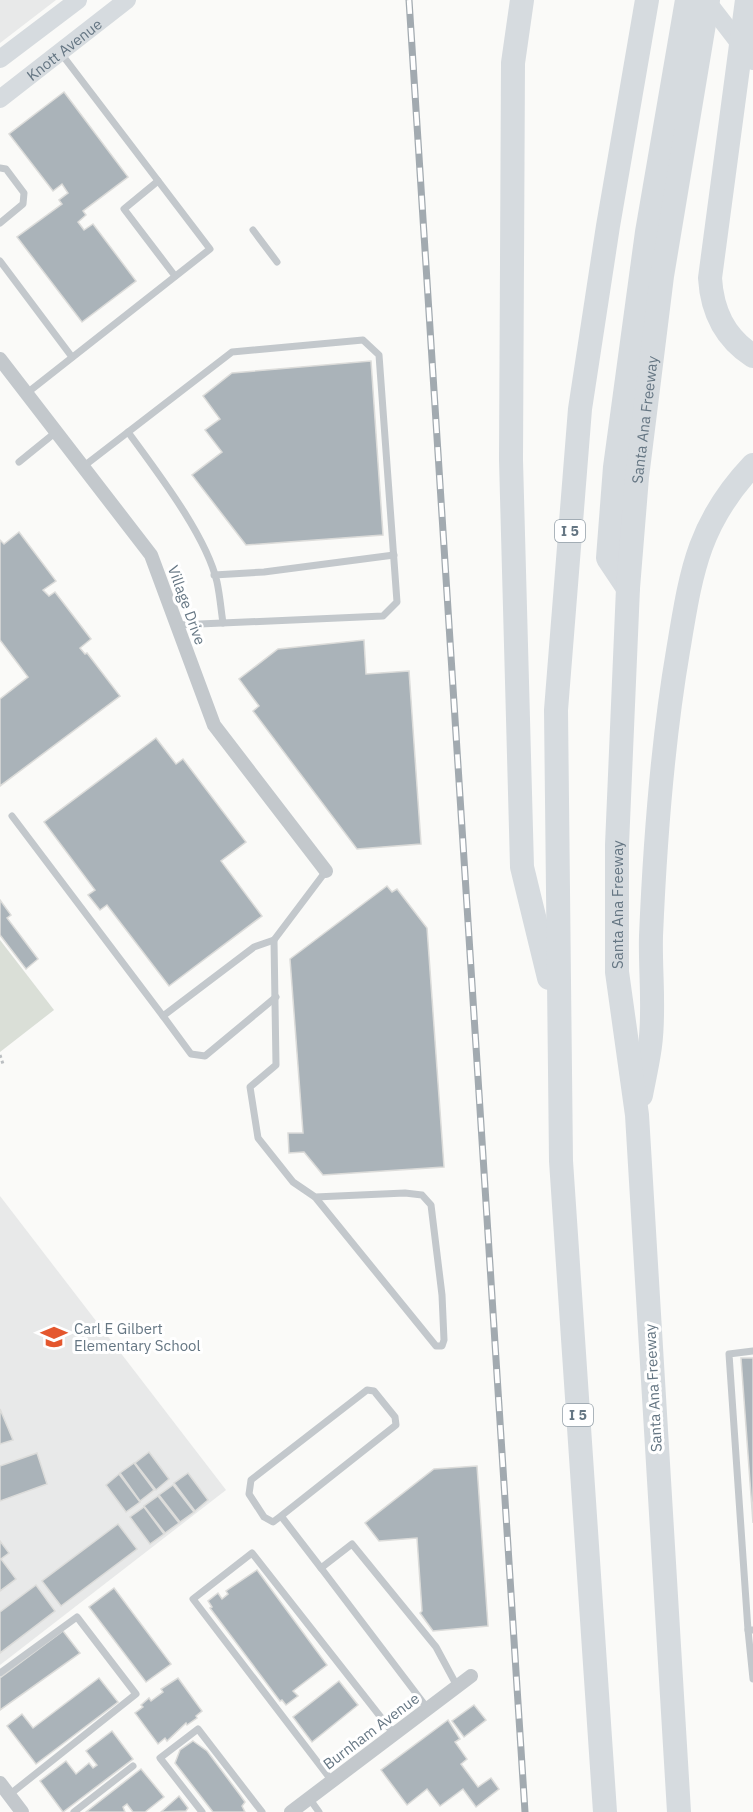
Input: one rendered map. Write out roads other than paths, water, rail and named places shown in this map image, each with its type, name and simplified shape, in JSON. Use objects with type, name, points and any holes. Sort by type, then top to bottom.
[{"type":"highway","points":[[522,0],[513,63],[511,429],[522,867],[559,1018]]},
{"type":"highway","name":"I 5","points":[[605,1812],[561,1161],[557,698],[580,410],[647,0]]},
{"type":"highway","points":[[684,79],[687,0]]},
{"type":"highway","name":"Santa Ana Freeway","points":[[679,1812],[637,1115],[617,972],[617,845],[628,588],[637,477],[684,79],[707,0]]},
{"type":"highway","points":[[747,0],[710,278],[711,297],[723,329],[753,356]]},
{"type":"highway","points":[[637,1115],[651,1044],[651,938],[658,816],[666,735],[685,609],[693,570],[712,516],[735,484],[753,465]]},
{"type":"highway","points":[[672,1702],[693,1812]]},
{"type":"main road","name":"Knott Avenue","points":[[0,59],[78,0]]},
{"type":"main road","name":"Knott Avenue","points":[[0,99],[127,0]]},
{"type":"main road","points":[[707,0],[753,61]]},
{"type":"street","name":"Village Drive","points":[[0,359],[151,555],[214,724],[327,871]]},
{"type":"street","name":"Burnham Avenue","points":[[291,1812],[471,1676]]},
{"type":"street","points":[[0,1783],[21,1812]]},
{"type":"lane","points":[[27,393],[210,249],[60,52]]},
{"type":"lane","points":[[0,168],[6,169],[24,193],[23,204],[0,224]]},
{"type":"lane","points":[[158,181],[124,209],[175,276]]},
{"type":"lane","points":[[253,230],[277,262]]},
{"type":"lane","points":[[0,261],[72,357]]},
{"type":"lane","points":[[84,466],[232,352],[363,340],[379,355],[397,602],[383,616],[177,625]]},
{"type":"lane","points":[[19,462],[57,431]]},
{"type":"lane","points":[[128,432],[171,493],[204,549],[214,575],[223,623]]},
{"type":"lane","points":[[214,575],[264,572],[394,555]]},
{"type":"lane","points":[[12,816],[191,1054],[204,1056],[276,997]]},
{"type":"lane","points":[[163,1016],[254,946],[274,940],[327,871]]},
{"type":"lane","points":[[274,940],[276,1065],[250,1087],[258,1138],[293,1182],[315,1197],[436,1346],[442,1346],[444,1341],[442,1295],[431,1205],[422,1195],[405,1193],[315,1197]]},
{"type":"lane","points":[[753,1352],[729,1354],[753,1679]]},
{"type":"lane","points":[[367,1390],[374,1391],[395,1417],[396,1425],[281,1516],[273,1522],[264,1516],[249,1494],[251,1480],[367,1390]]},
{"type":"lane","points":[[281,1516],[428,1709]]},
{"type":"lane","points":[[321,1568],[352,1544],[436,1647],[458,1686]]},
{"type":"lane","points":[[332,1781],[193,1599],[252,1553],[394,1734]]},
{"type":"lane","points":[[0,1673],[77,1617],[136,1694],[9,1795]]},
{"type":"lane","points":[[202,1812],[160,1758],[198,1729],[262,1812]]},
{"type":"lane","points":[[74,1812],[133,1766]]},
{"type":"lane","points":[[309,1798],[320,1812]]},
{"type":"railway","points":[[409,0],[525,1812]]},
{"type":"place","name":"Carl E Gilbert Elementary School","points":[[54,1337]]}]
